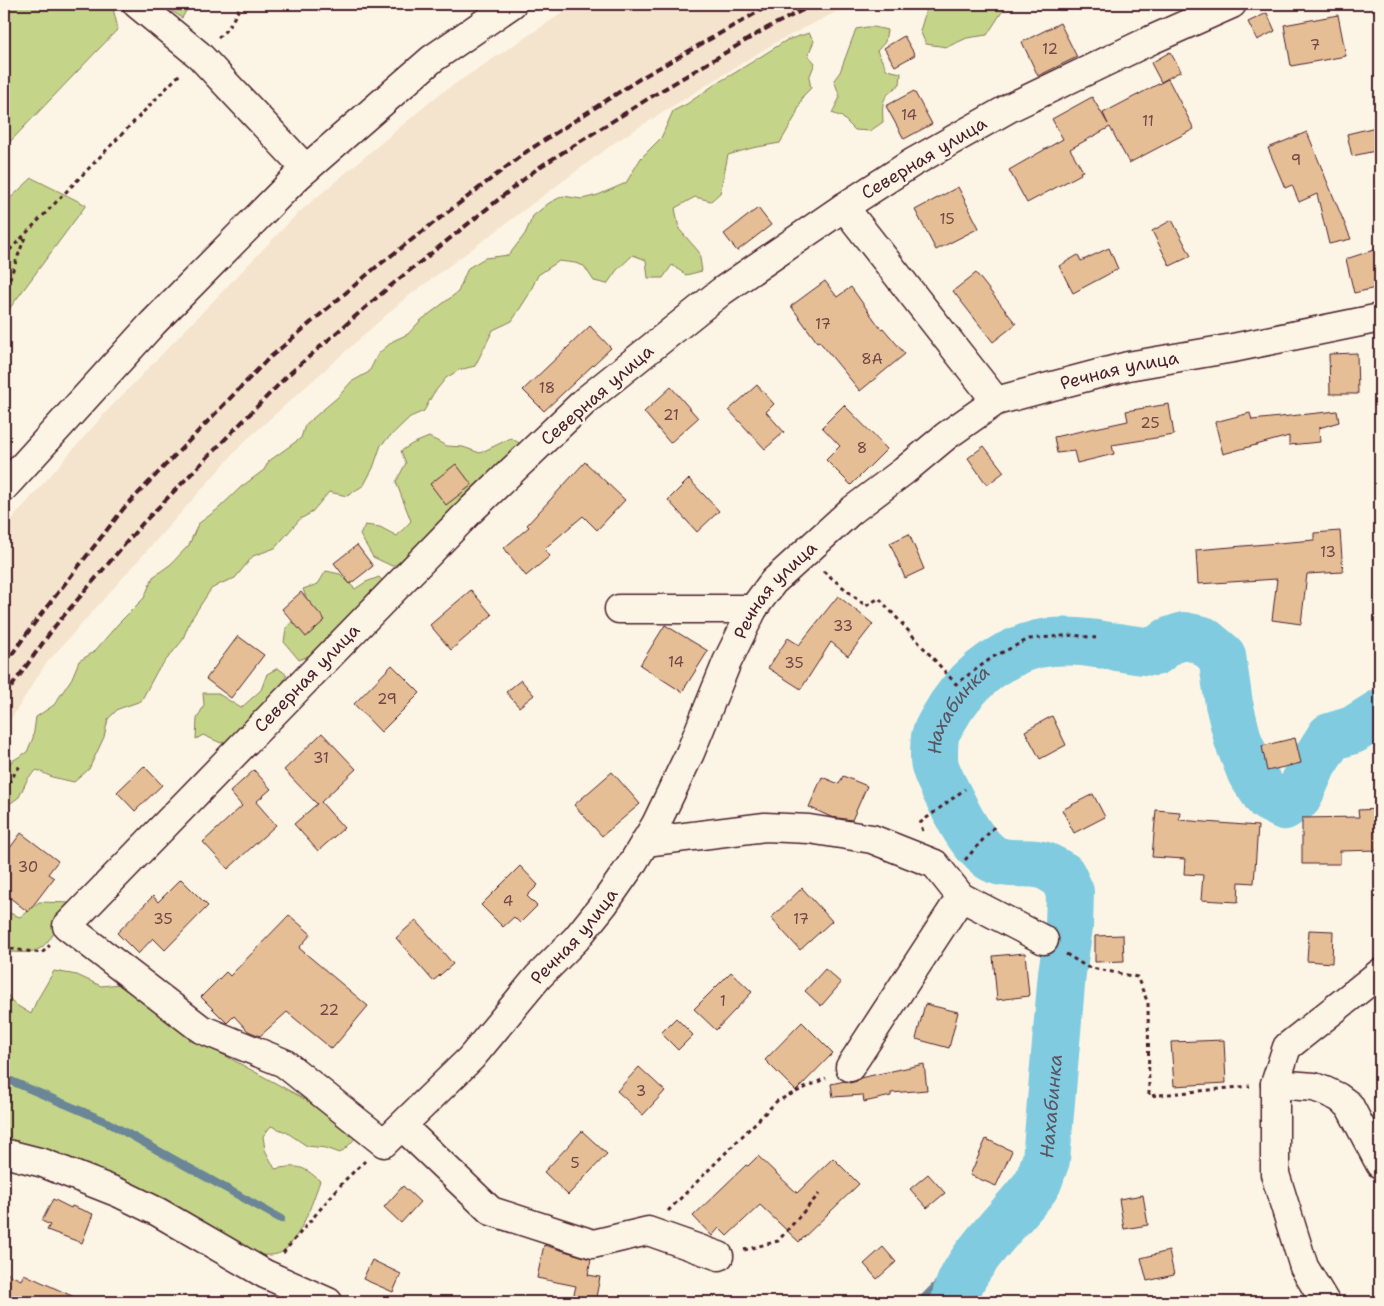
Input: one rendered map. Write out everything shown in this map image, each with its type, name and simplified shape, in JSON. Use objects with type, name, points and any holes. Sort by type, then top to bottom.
[{"type":"street","points":[[137,4],[199,55],[306,170]]},
{"type":"street","points":[[4,487],[153,323],[306,170],[432,59],[512,4]]},
{"type":"street","name":"Северная улица","points":[[67,926],[471,510],[586,400],[722,291],[844,207],[912,163],[1011,107],[1159,36],[1232,4]]},
{"type":"street","points":[[844,207],[996,400]]},
{"type":"street","name":"Речная улица","points":[[393,1135],[471,1058],[538,977],[576,939],[632,864],[656,824],[690,753],[728,662],[753,610],[772,582],[851,511],[946,436],[996,400],[1128,366],[1233,348],[1380,318]]},
{"type":"street","points":[[619,609],[753,610]]},
{"type":"street","points":[[645,842],[765,827],[809,829],[872,839],[935,864],[961,897],[1053,946]]},
{"type":"street","points":[[850,1067],[961,897]]},
{"type":"street","points":[[67,926],[201,1029],[284,1063],[393,1135],[491,1211],[593,1244],[648,1231],[719,1256]]},
{"type":"street","points":[[1325,1302],[1304,1267],[1275,1174],[1275,1084],[1287,1047],[1380,973]]},
{"type":"street","points":[[1275,1084],[1314,1087],[1338,1097],[1349,1106],[1380,1164]]},
{"type":"street","points":[[4,1153],[43,1163],[119,1193],[158,1212],[265,1274],[328,1302]]},
{"type":"path","points":[[228,28],[242,4]]},
{"type":"path","points":[[4,256],[199,55]]},
{"type":"path","points":[[4,294],[26,234]]},
{"type":"path","points":[[803,554],[866,606],[879,598],[956,684],[993,657],[1029,639],[1073,635],[1096,638]]},
{"type":"path","points":[[4,790],[21,764]]},
{"type":"path","points":[[920,823],[965,789]]},
{"type":"path","points":[[967,857],[994,827]]},
{"type":"path","points":[[4,944],[12,949],[42,953],[67,926]]},
{"type":"path","points":[[1053,946],[1087,968],[1137,977],[1148,1003],[1149,1096],[1275,1084]]},
{"type":"path","points":[[648,1231],[777,1101],[850,1067]]},
{"type":"path","points":[[291,1244],[346,1180]]},
{"type":"path","points":[[719,1256],[778,1241],[819,1194]]},
{"type":"shaded area","points":[[576,4],[852,4],[773,44],[617,141],[402,301],[244,442],[45,665],[4,730],[4,528],[106,412],[298,213],[438,95]]},
{"type":"green space","points":[[4,4],[112,4],[118,29],[4,148]]},
{"type":"green space","points":[[162,4],[190,4],[182,18]]},
{"type":"green space","points":[[928,4],[1007,4],[987,35],[967,38],[947,47],[926,44],[920,31]]},
{"type":"green space","points":[[867,27],[887,30],[885,42],[877,51],[887,70],[901,73],[900,84],[884,100],[883,122],[870,131],[855,130],[842,117],[832,113],[840,97],[834,80],[840,72],[856,29]]},
{"type":"green space","points":[[809,33],[814,41],[808,55],[815,63],[809,78],[811,88],[803,96],[795,117],[780,143],[728,155],[720,193],[711,201],[695,197],[675,208],[679,229],[699,252],[702,271],[686,275],[672,265],[663,278],[648,278],[646,260],[633,255],[617,270],[607,284],[594,281],[584,266],[575,263],[559,261],[538,275],[528,296],[512,321],[493,330],[475,366],[459,370],[446,378],[433,394],[424,411],[410,417],[381,445],[373,468],[364,485],[347,496],[329,492],[311,513],[300,519],[275,548],[253,556],[235,578],[211,589],[190,621],[182,641],[157,671],[141,701],[118,709],[108,719],[104,737],[89,769],[74,782],[52,777],[37,770],[28,778],[19,797],[4,808],[4,766],[27,752],[33,738],[36,717],[54,705],[72,678],[79,661],[94,652],[144,598],[153,577],[171,564],[189,545],[198,524],[264,470],[269,461],[301,438],[305,425],[338,397],[351,382],[369,372],[378,354],[393,341],[408,334],[420,321],[458,292],[468,268],[485,258],[509,255],[525,234],[533,216],[549,203],[563,196],[582,199],[598,195],[626,183],[641,158],[661,138],[673,111],[787,40]]},
{"type":"green space","points":[[32,178],[86,205],[4,316],[4,204]]},
{"type":"green space","points":[[429,437],[447,446],[463,447],[480,453],[511,438],[524,446],[417,556],[392,566],[373,557],[360,535],[365,525],[380,527],[397,536],[411,521],[396,482],[406,463],[401,451]]},
{"type":"green space","points":[[326,571],[340,574],[355,589],[379,577],[385,583],[358,619],[340,625],[326,637],[313,654],[299,660],[284,642],[286,628],[301,612],[307,600],[303,589],[318,584]]},
{"type":"green space","points":[[278,668],[287,675],[272,700],[239,728],[231,740],[221,743],[203,735],[196,739],[197,719],[204,705],[203,693],[217,693],[241,708],[261,690],[267,674]]},
{"type":"green space","points":[[39,902],[71,903],[57,928],[43,946],[32,952],[7,952],[4,959],[4,911],[20,917]]},
{"type":"green space","points":[[54,971],[77,975],[101,986],[120,984],[140,994],[213,1049],[310,1102],[332,1106],[359,1134],[340,1153],[326,1148],[307,1146],[286,1132],[271,1126],[263,1136],[265,1150],[275,1169],[294,1167],[304,1169],[320,1181],[300,1229],[289,1246],[282,1252],[270,1255],[247,1254],[70,1161],[4,1138],[4,990],[13,1003],[31,1014]]},
{"type":"building","points":[[1267,13],[1275,31],[1257,40],[1248,22]]},
{"type":"building","points":[[1338,15],[1346,56],[1291,66],[1284,25]]},
{"type":"building","points":[[1060,23],[1077,57],[1038,76],[1022,42]]},
{"type":"building","points":[[904,36],[915,55],[895,66],[884,48]]},
{"type":"building","points":[[1170,52],[1181,71],[1161,82],[1151,63]]},
{"type":"building","points":[[1168,79],[1194,129],[1129,163],[1110,127],[1070,149],[1083,171],[1080,172],[1081,174],[1027,203],[1009,170],[1063,139],[1052,119],[1092,97],[1108,124],[1103,113]]},
{"type":"building","points":[[914,91],[932,124],[904,139],[886,106]]},
{"type":"building","points":[[1380,126],[1380,150],[1352,156],[1347,134]]},
{"type":"building","points":[[1307,132],[1351,239],[1329,244],[1317,194],[1299,202],[1292,185],[1285,188],[1268,148]]},
{"type":"building","points":[[958,187],[979,228],[936,250],[915,210]]},
{"type":"building","points":[[758,208],[771,225],[737,251],[724,234]]},
{"type":"building","points":[[1172,220],[1191,256],[1170,266],[1152,231]]},
{"type":"building","points":[[1109,248],[1118,269],[1073,293],[1059,266],[1078,255],[1081,261]]},
{"type":"building","points":[[1380,248],[1380,287],[1354,293],[1346,259]]},
{"type":"building","points":[[976,273],[1016,324],[993,342],[953,291]]},
{"type":"building","points":[[825,281],[837,297],[851,287],[881,329],[883,328],[905,354],[860,391],[819,341],[817,342],[791,306]]},
{"type":"building","points":[[590,326],[611,348],[544,411],[523,390]]},
{"type":"building","points":[[1357,353],[1358,394],[1330,394],[1329,354]]},
{"type":"building","points":[[757,385],[774,404],[766,412],[784,432],[765,449],[729,410]]},
{"type":"building","points":[[671,387],[698,418],[670,443],[644,412]]},
{"type":"building","points":[[1169,404],[1174,435],[1112,445],[1114,454],[1077,463],[1074,451],[1057,453],[1054,437],[1128,421],[1126,411]]},
{"type":"building","points":[[844,405],[887,449],[851,485],[826,460],[840,446],[822,427]]},
{"type":"building","points":[[1337,411],[1339,422],[1319,428],[1320,442],[1289,445],[1289,436],[1223,454],[1215,422],[1250,413],[1252,420]]},
{"type":"building","points":[[984,446],[1004,472],[987,485],[968,458]]},
{"type":"building","points":[[585,462],[625,500],[597,530],[583,516],[544,549],[550,556],[526,576],[504,548],[529,527],[527,525]]},
{"type":"building","points":[[456,464],[472,485],[446,505],[430,484]]},
{"type":"building","points":[[689,479],[719,511],[697,532],[668,500]]},
{"type":"building","points":[[1340,531],[1343,572],[1307,574],[1301,624],[1272,620],[1277,579],[1198,584],[1196,550],[1314,540],[1314,533]]},
{"type":"building","points":[[909,534],[924,569],[905,578],[890,543]]},
{"type":"building","points":[[357,545],[373,566],[350,584],[334,563]]},
{"type":"building","points":[[471,590],[492,615],[451,650],[430,625]]},
{"type":"building","points":[[301,592],[325,620],[306,637],[282,609]]},
{"type":"building","points":[[838,596],[873,624],[848,656],[831,642],[801,689],[768,668],[788,638],[799,645]]},
{"type":"building","points":[[665,625],[708,651],[682,692],[640,665]]},
{"type":"building","points":[[238,636],[264,655],[231,698],[206,679]]},
{"type":"building","points":[[392,665],[420,693],[381,732],[354,704]]},
{"type":"building","points":[[521,680],[534,695],[519,707],[506,692]]},
{"type":"building","points":[[1052,716],[1066,745],[1040,759],[1025,731]]},
{"type":"building","points":[[322,733],[356,769],[321,802],[344,828],[318,851],[294,824],[317,804],[284,770]]},
{"type":"building","points":[[1295,738],[1301,763],[1267,771],[1262,746]]},
{"type":"building","points":[[144,766],[162,785],[135,811],[117,792]]},
{"type":"building","points":[[254,770],[271,789],[256,802],[276,825],[228,869],[203,842],[242,806],[230,792]]},
{"type":"building","points":[[612,772],[640,804],[602,836],[574,805]]},
{"type":"building","points":[[843,776],[867,786],[852,820],[831,817],[809,807],[822,777],[839,784]]},
{"type":"building","points":[[1093,794],[1105,817],[1074,833],[1062,810]]},
{"type":"building","points":[[1380,809],[1380,850],[1340,851],[1340,864],[1302,864],[1302,818],[1359,817],[1358,810]]},
{"type":"building","points":[[1156,810],[1180,812],[1179,820],[1258,826],[1254,883],[1239,882],[1238,902],[1201,900],[1203,875],[1184,874],[1185,859],[1152,857]]},
{"type":"building","points":[[21,833],[58,861],[48,874],[54,878],[28,912],[4,893],[4,856]]},
{"type":"building","points":[[520,866],[538,885],[527,896],[537,906],[520,923],[514,917],[503,927],[481,905]]},
{"type":"building","points":[[181,879],[208,906],[165,950],[153,938],[138,954],[117,933],[153,896],[158,902]]},
{"type":"building","points":[[802,888],[832,921],[800,950],[771,918]]},
{"type":"building","points":[[289,915],[311,934],[299,948],[368,1006],[332,1049],[287,1012],[260,1036],[248,1031],[234,1016],[227,1023],[201,997],[226,972],[230,976]]},
{"type":"building","points":[[416,920],[453,964],[433,981],[396,938]]},
{"type":"building","points":[[1309,930],[1333,931],[1332,963],[1307,961]]},
{"type":"building","points":[[1123,935],[1124,961],[1095,962],[1095,936]]},
{"type":"building","points":[[1025,953],[1029,996],[997,1000],[993,956]]},
{"type":"building","points":[[825,969],[841,983],[821,1006],[805,991]]},
{"type":"building","points":[[731,972],[752,992],[716,1030],[694,1009]]},
{"type":"building","points":[[925,1004],[958,1012],[949,1048],[916,1039]]},
{"type":"building","points":[[676,1018],[693,1035],[678,1050],[661,1033]]},
{"type":"building","points":[[802,1022],[833,1053],[796,1091],[765,1060]]},
{"type":"building","points":[[1224,1040],[1226,1083],[1174,1086],[1171,1042]]},
{"type":"building","points":[[924,1064],[927,1090],[891,1093],[891,1096],[864,1102],[863,1095],[833,1097],[831,1084],[845,1081],[850,1083],[860,1078]]},
{"type":"building","points":[[639,1067],[665,1091],[643,1115],[617,1091]]},
{"type":"building","points":[[582,1131],[607,1154],[568,1195],[544,1172]]},
{"type":"building","points":[[986,1139],[1012,1151],[996,1186],[970,1175]]},
{"type":"building","points":[[758,1156],[797,1193],[833,1158],[859,1184],[799,1242],[760,1205],[727,1236],[719,1228],[712,1236],[693,1216],[746,1165],[748,1166]]},
{"type":"building","points":[[928,1174],[945,1193],[927,1208],[910,1189]]},
{"type":"building","points":[[403,1186],[420,1202],[401,1223],[384,1207]]},
{"type":"building","points":[[1143,1195],[1148,1225],[1124,1229],[1119,1199]]},
{"type":"building","points":[[53,1199],[71,1208],[72,1206],[93,1214],[82,1243],[47,1230],[50,1225],[42,1221]]},
{"type":"building","points":[[544,1245],[591,1259],[588,1275],[600,1277],[595,1302],[572,1302],[576,1286],[537,1278]]},
{"type":"building","points":[[883,1247],[896,1262],[877,1279],[864,1264]]},
{"type":"building","points":[[1169,1251],[1174,1275],[1147,1281],[1141,1258]]},
{"type":"building","points":[[372,1260],[401,1274],[393,1292],[363,1279]]},
{"type":"building","points":[[4,1272],[21,1280],[24,1274],[85,1302],[4,1302]]},
{"type":"waterway","name":"Нахабинка","points":[[955,1302],[964,1275],[984,1247],[1035,1186],[1046,1160],[1062,973],[1069,927],[1070,892],[1062,875],[1050,868],[1036,864],[1009,863],[996,860],[984,852],[968,833],[942,782],[934,760],[936,735],[939,726],[951,707],[971,682],[995,663],[1009,655],[1038,644],[1067,641],[1155,652],[1169,641],[1184,636],[1203,640],[1222,656],[1229,704],[1238,740],[1251,773],[1268,798],[1284,806],[1298,797],[1313,764],[1330,737],[1353,730],[1380,713]]},
{"type":"waterway","points":[[4,1078],[105,1121],[281,1219]]},
{"type":"waterway","points":[[920,1302],[1038,1183]]},
{"type":"railway","points":[[4,665],[124,508],[268,359],[375,268],[526,152],[641,78],[772,4]]},
{"type":"railway","points":[[4,697],[55,626],[142,524],[288,375],[389,287],[538,168],[654,95],[767,28],[815,4]]}]
